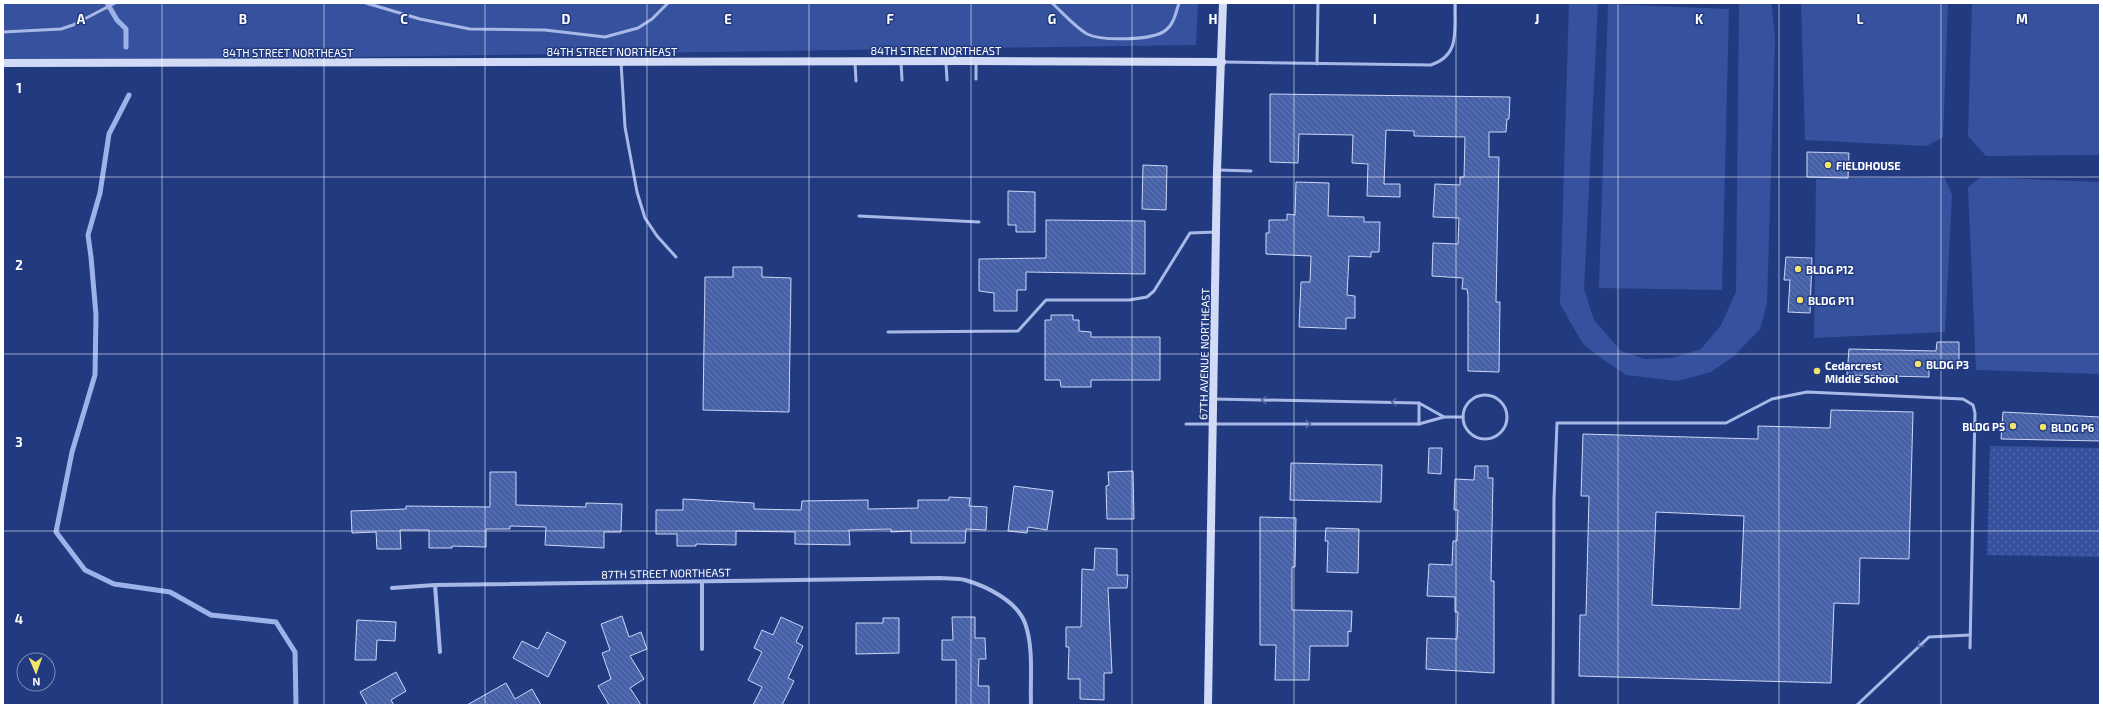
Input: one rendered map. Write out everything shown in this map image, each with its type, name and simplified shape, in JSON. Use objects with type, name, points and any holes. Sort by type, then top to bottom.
[{"type":"street","name":"67TH AVENUE NORTHEAST","points":[[1208,705],[1218,232],[1217,170],[1223,3]]},
{"type":"street","name":"84TH STREET NORTHEAST","points":[[3,63],[621,62],[782,60],[855,62],[1222,62]]},
{"type":"street","name":"87TH STREET NORTHEAST","points":[[392,588],[435,585],[940,578],[964,580],[990,591],[1012,604],[1025,622],[1030,639],[1031,705]]},
{"type":"street","points":[[702,582],[702,648]]},
{"type":"street","points":[[435,585],[440,652]]},
{"type":"lane","points":[[3,32],[61,29],[73,25],[115,3]]},
{"type":"lane","points":[[366,3],[420,19],[463,28],[544,30],[605,37],[638,28],[652,19],[668,3]]},
{"type":"lane","points":[[1052,3],[1088,34],[1106,38],[1122,38],[1140,37],[1165,31],[1174,19],[1179,3]]},
{"type":"lane","points":[[1317,64],[1318,3]]},
{"type":"lane","points":[[1222,62],[1423,66],[1438,63],[1453,49],[1455,3]]},
{"type":"lane","points":[[955,51],[955,61]]},
{"type":"lane","points":[[946,61],[947,80]]},
{"type":"lane","points":[[976,61],[976,79]]},
{"type":"lane","points":[[621,62],[625,127],[637,192],[645,218],[657,236],[676,257]]},
{"type":"lane","points":[[855,62],[856,81]]},
{"type":"lane","points":[[901,62],[902,80]]},
{"type":"lane","points":[[1217,170],[1251,171]]},
{"type":"lane","points":[[859,216],[979,222]]},
{"type":"lane","points":[[888,332],[1018,331],[1046,300],[1138,300],[1154,291],[1190,233],[1218,232]]},
{"type":"lane","points":[[1553,705],[1554,499],[1557,423],[1726,423],[1772,399],[1807,392],[1963,399],[1973,405],[1975,413],[1970,648]]},
{"type":"lane","points":[[1489,395],[1502,403],[1507,417],[1506,425],[1502,432],[1489,439],[1474,436],[1464,424],[1463,417],[1464,409],[1474,398],[1489,395]]},
{"type":"lane","points":[[1214,399],[1420,402],[1444,416]]},
{"type":"lane","points":[[1419,424],[1420,402]]},
{"type":"lane","points":[[1186,424],[1419,424],[1444,416],[1463,417]]},
{"type":"lane","points":[[1857,705],[1928,637],[1970,635]]},
{"type":"shaded area","points":[[3,3],[1198,3],[1196,45],[3,62]]},
{"type":"shaded area","points":[[1569,3],[1598,3],[1584,289],[1594,320],[1621,351],[1645,359],[1672,358],[1701,349],[1721,325],[1736,292],[1739,3],[1770,3],[1772,7],[1775,39],[1767,303],[1760,329],[1734,356],[1711,372],[1678,381],[1626,375],[1583,344],[1560,304]]},
{"type":"shaded area","points":[[1801,3],[1948,3],[1943,137],[1927,146],[1805,140]]},
{"type":"shaded area","points":[[1972,3],[2100,3],[2100,155],[1986,156],[1968,136]]},
{"type":"shaded area","points":[[1608,4],[1729,9],[1722,290],[1599,288]]},
{"type":"shaded area","points":[[1944,176],[1952,195],[1945,332],[1814,338],[1816,179]]},
{"type":"shaded area","points":[[1981,177],[2100,182],[2100,374],[1976,370],[1968,187]]},
{"type":"shaded area","points":[[1990,446],[2100,448],[2100,557],[1987,555]]},
{"type":"building","points":[[1270,94],[1510,97],[1509,119],[1507,119],[1506,132],[1489,132],[1489,157],[1499,157],[1496,302],[1500,302],[1499,372],[1468,371],[1468,295],[1467,289],[1462,289],[1463,278],[1432,276],[1433,243],[1458,244],[1459,218],[1433,217],[1435,184],[1460,185],[1460,177],[1464,177],[1465,137],[1414,136],[1414,131],[1386,130],[1384,184],[1400,184],[1400,197],[1367,196],[1368,164],[1352,163],[1353,135],[1299,134],[1298,163],[1270,162]]},
{"type":"building","name":"FIELDHOUSE","points":[[1807,152],[1849,153],[1848,178],[1807,177]]},
{"type":"building","points":[[1143,165],[1167,166],[1166,210],[1142,209]]},
{"type":"building","points":[[1296,182],[1329,183],[1328,216],[1364,217],[1364,222],[1380,222],[1379,252],[1371,252],[1371,257],[1349,256],[1347,295],[1355,296],[1355,318],[1346,318],[1346,329],[1299,327],[1301,282],[1310,282],[1311,256],[1266,254],[1266,233],[1269,233],[1269,220],[1287,220],[1287,214],[1295,215]]},
{"type":"building","points":[[1008,191],[1035,192],[1035,232],[1016,232],[1016,225],[1008,225]]},
{"type":"building","points":[[1046,220],[1145,221],[1145,274],[1026,272],[1026,290],[1017,290],[1017,311],[994,311],[994,293],[979,291],[979,259],[1046,258]]},
{"type":"building","points":[[1786,257],[1812,258],[1810,313],[1788,312],[1790,280],[1784,280]]},
{"type":"building","points":[[733,267],[762,267],[762,277],[791,278],[789,412],[703,410],[705,277],[733,277]]},
{"type":"building","points":[[1051,315],[1073,315],[1073,320],[1079,320],[1079,331],[1091,332],[1091,337],[1160,337],[1160,380],[1091,380],[1091,387],[1061,387],[1060,380],[1045,380],[1045,320],[1051,320]]},
{"type":"building","points":[[1937,342],[1959,342],[1959,369],[1929,368],[1929,377],[1847,375],[1849,349],[1936,351]]},
{"type":"building","name":"Cedarcrest Middle School","points":[[1831,410],[1913,412],[1909,559],[1860,558],[1859,604],[1834,603],[1831,683],[1579,676],[1580,615],[1586,615],[1589,496],[1581,496],[1583,434],[1758,439],[1758,426],[1830,428]],"holes":[[[1656,512],[1744,516],[1740,609],[1652,605]]]},
{"type":"building","points":[[2003,412],[2100,417],[2100,441],[2001,439]]},
{"type":"building","points":[[1429,448],[1442,448],[1441,474],[1428,473]]},
{"type":"building","points":[[1291,463],[1382,465],[1381,502],[1290,500]]},
{"type":"building","points":[[1475,466],[1488,466],[1488,478],[1493,478],[1491,581],[1494,581],[1494,673],[1426,669],[1427,638],[1457,639],[1458,612],[1455,612],[1455,597],[1427,596],[1429,564],[1452,565],[1453,541],[1457,541],[1458,510],[1454,510],[1455,479],[1474,480]]},
{"type":"building","points":[[1133,471],[1134,519],[1107,519],[1106,486],[1109,485],[1108,472]]},
{"type":"building","points":[[490,472],[516,472],[516,505],[586,507],[586,503],[622,504],[621,532],[604,532],[604,548],[545,545],[546,527],[510,526],[510,529],[486,529],[486,547],[452,546],[452,548],[429,548],[429,530],[400,530],[401,549],[377,549],[376,532],[352,533],[351,511],[406,509],[406,506],[490,507]]},
{"type":"building","points":[[1014,486],[1053,491],[1047,530],[1028,527],[1027,533],[1008,531]]},
{"type":"building","points":[[949,497],[970,498],[969,506],[987,507],[986,530],[966,529],[965,543],[911,543],[911,531],[891,532],[891,529],[849,530],[850,545],[795,544],[795,532],[736,531],[736,545],[696,544],[696,546],[677,546],[677,534],[656,534],[656,510],[683,510],[683,499],[754,503],[754,509],[801,510],[802,501],[868,500],[868,509],[918,508],[918,500],[949,500]]},
{"type":"building","points":[[1260,517],[1296,518],[1295,567],[1292,567],[1292,610],[1352,611],[1351,632],[1348,631],[1348,646],[1310,646],[1309,680],[1275,680],[1276,645],[1260,645]]},
{"type":"building","points":[[1326,528],[1359,529],[1358,573],[1327,572],[1328,541],[1325,541]]},
{"type":"building","points":[[1095,548],[1117,549],[1117,575],[1128,575],[1127,588],[1108,588],[1112,673],[1104,673],[1104,700],[1080,699],[1080,679],[1068,679],[1069,647],[1066,647],[1066,627],[1081,627],[1082,569],[1094,570]]},
{"type":"building","points":[[622,616],[629,637],[641,632],[647,649],[630,656],[644,679],[630,688],[641,705],[609,705],[598,686],[611,679],[602,653],[610,650],[601,624]]},
{"type":"building","points":[[781,617],[803,627],[796,642],[803,646],[788,678],[794,681],[782,705],[753,705],[762,687],[748,680],[762,652],[754,648],[762,630],[773,635]]},
{"type":"building","points":[[952,617],[975,617],[975,638],[985,638],[986,659],[979,659],[978,686],[989,686],[989,705],[956,705],[956,660],[942,660],[942,640],[953,640]]},
{"type":"building","points":[[883,618],[899,618],[899,653],[856,654],[856,623],[883,623]]},
{"type":"building","points":[[357,620],[396,622],[395,641],[377,640],[376,660],[355,660]]},
{"type":"building","points":[[547,632],[566,642],[548,677],[513,658],[522,641],[538,649]]},
{"type":"building","points":[[396,672],[406,691],[391,700],[394,705],[367,705],[360,692]]},
{"type":"building","points":[[506,683],[515,699],[532,689],[541,705],[467,705]]},
{"type":"waterway","points":[[107,3],[117,20],[126,29],[126,47]]},
{"type":"waterway","points":[[129,95],[109,134],[100,193],[88,235],[96,315],[95,375],[72,452],[56,532],[85,570],[114,584],[170,592],[211,615],[276,622],[295,652],[296,705]]},
{"type":"place","name":"FIELDHOUSE","points":[[1828,165]]},
{"type":"place","name":"BLDG P12","points":[[1798,269]]},
{"type":"place","name":"BLDG P11","points":[[1800,300]]},
{"type":"place","name":"BLDG P3","points":[[1918,364]]},
{"type":"place","name":"Cedarcrest Middle School","points":[[1817,371]]},
{"type":"place","name":"BLDG P5","points":[[2013,426]]},
{"type":"place","name":"BLDG P6","points":[[2043,427]]}]
